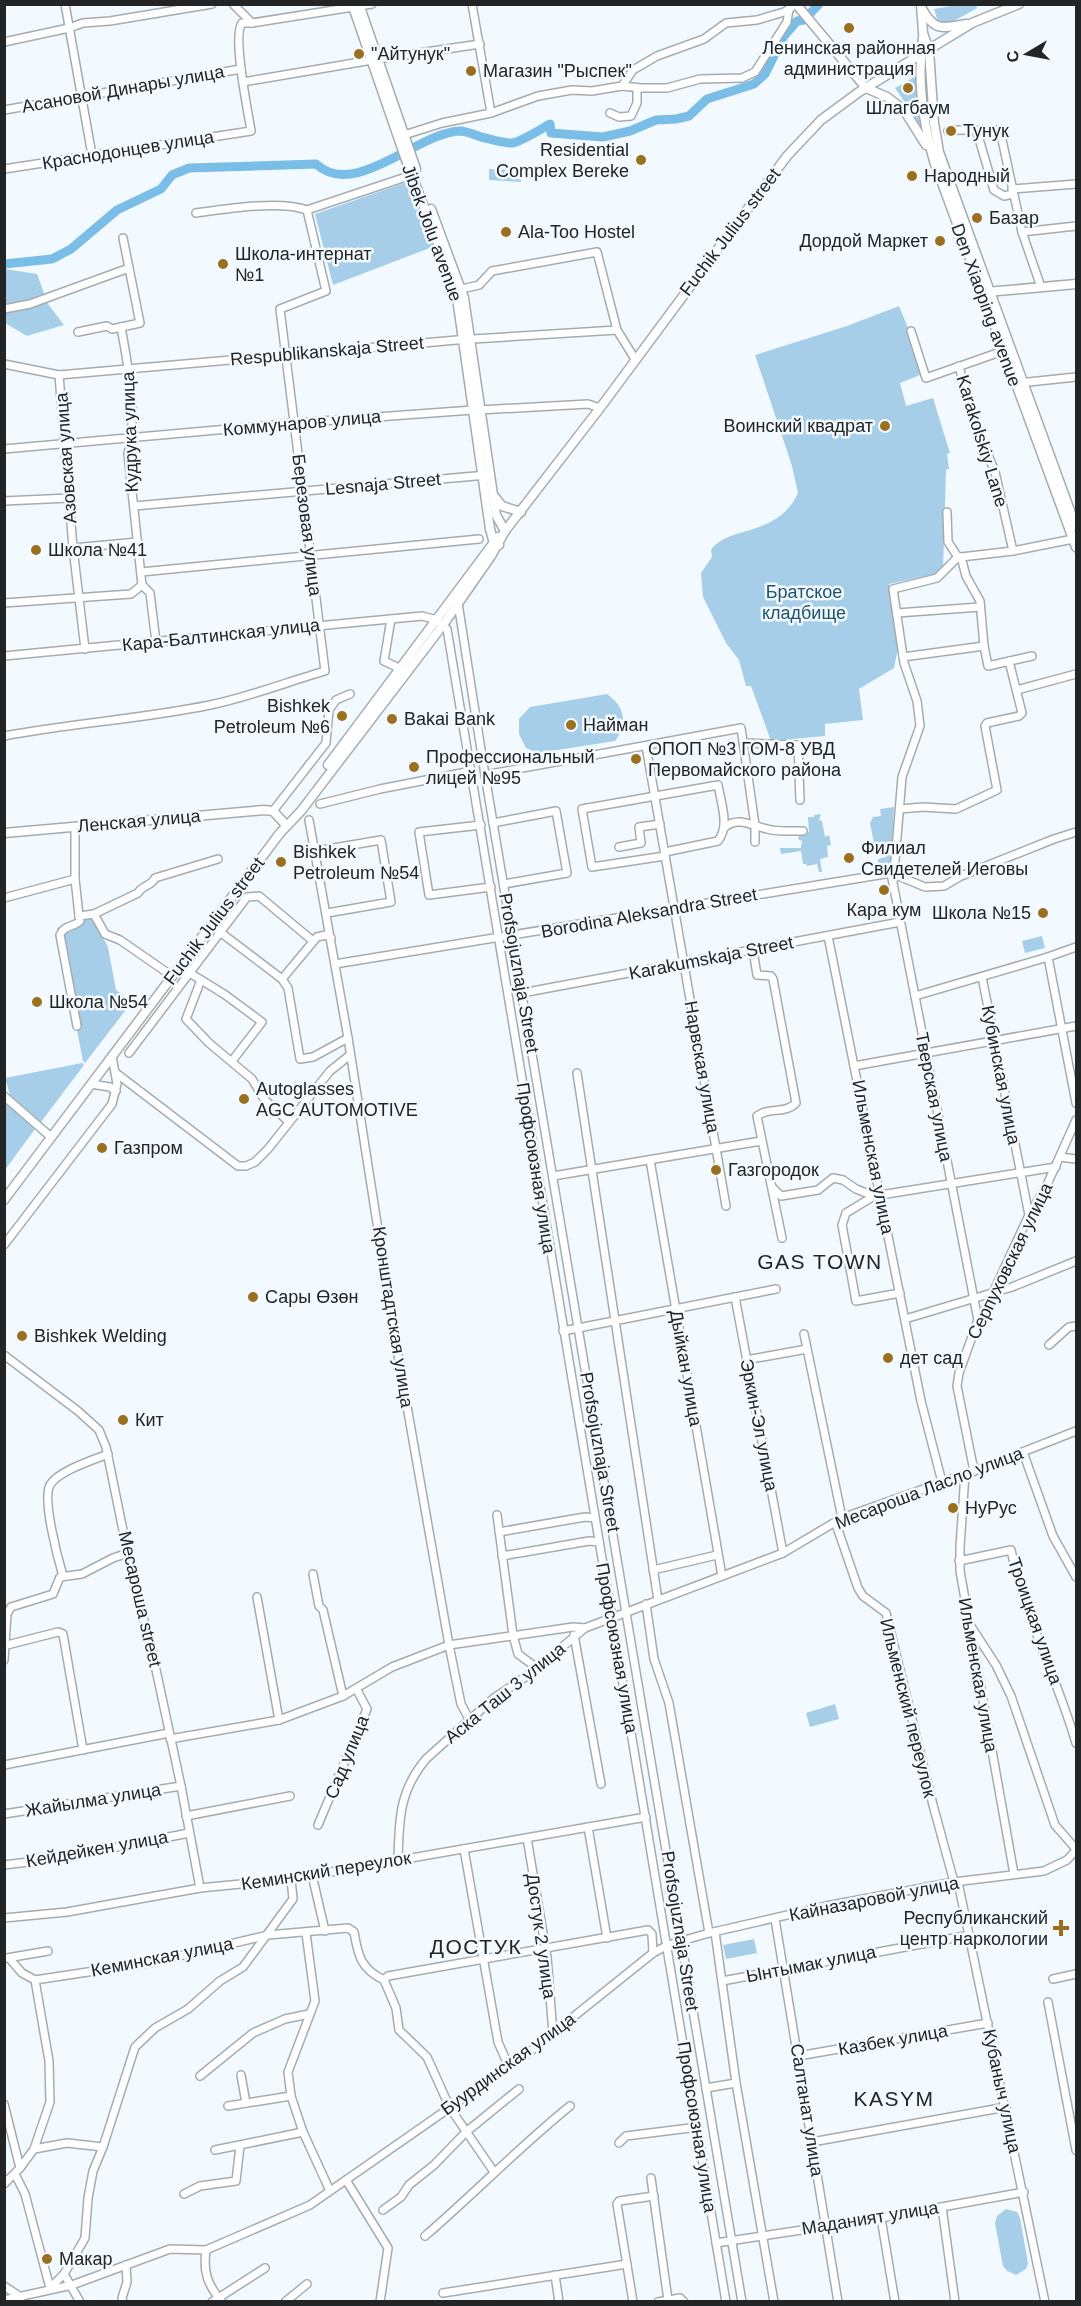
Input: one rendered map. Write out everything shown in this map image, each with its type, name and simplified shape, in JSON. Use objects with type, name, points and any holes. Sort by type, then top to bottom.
[{"type":"main road","name":"Fuchik Julius street","points":[[4,1200],[286,825],[301,811],[496,542],[600,408],[787,156],[821,120],[866,88],[972,23],[1019,4]]},
{"type":"main road","name":"Jibek Jolu avenue","points":[[356,6],[404,140],[412,175],[456,291],[467,340]]},
{"type":"main road","points":[[921,6],[928,20],[936,26],[945,28],[972,23]]},
{"type":"main road","points":[[921,6],[923,33]]},
{"type":"main road","points":[[795,7],[813,24],[866,88],[887,97],[904,110],[934,161]]},
{"type":"main road","name":"Den Xiaoping avenue","points":[[923,33],[929,51],[934,123],[939,152],[1075,543]]},
{"type":"main road","name":"Den Xiaoping avenue","points":[[923,33],[920,56],[925,127],[934,161],[986,292],[1003,351],[1019,383],[1077,527]]},
{"type":"main road","name":"Jibek Jolu avenue","points":[[409,159],[462,289],[476,410],[496,542]]},
{"type":"main road","points":[[986,292],[1077,284]]},
{"type":"main road","name":"Jibek Jolu avenue","points":[[486,475],[498,521],[505,531]]},
{"type":"main road","points":[[492,493],[502,506],[521,512]]},
{"type":"main road","name":"Fuchik Julius street","points":[[294,816],[296,808],[401,669],[458,603],[496,542]]},
{"type":"main road","name":"Ленская улица","points":[[4,833],[264,810],[273,812]]},
{"type":"main road","points":[[273,812],[286,825]]},
{"type":"street","points":[[65,4],[92,155]]},
{"type":"street","points":[[4,42],[84,23],[110,21],[212,4]]},
{"type":"street","points":[[233,4],[252,23]]},
{"type":"street","points":[[372,4],[242,23],[238,28],[243,82],[375,59],[480,44]]},
{"type":"street","points":[[472,4],[491,112]]},
{"type":"street","points":[[404,140],[442,123],[491,112],[538,96],[572,90],[592,91],[622,86],[667,88],[700,79],[742,78],[755,72],[795,7]]},
{"type":"street","points":[[622,86],[633,70],[657,56],[704,39],[726,23],[757,20],[795,7]]},
{"type":"street","name":"Асановой Динары улица","points":[[4,110],[241,69]]},
{"type":"street","name":"Краснодонцев улица","points":[[4,169],[251,131],[243,82]]},
{"type":"street","points":[[610,113],[619,117],[631,116],[637,103],[637,88]]},
{"type":"street","points":[[948,131],[996,130],[1001,135],[1022,232],[1041,287]]},
{"type":"street","points":[[976,132],[994,190],[1004,196],[1013,191],[1077,184]]},
{"type":"street","points":[[196,213],[243,207],[298,206],[307,210],[412,175]]},
{"type":"street","name":"Березовая улица","points":[[4,736],[214,704],[325,670],[280,309],[327,291],[307,210]]},
{"type":"street","points":[[1022,232],[1077,226]]},
{"type":"street","points":[[78,332],[107,326],[112,329],[140,323],[123,238]]},
{"type":"street","points":[[462,289],[479,285],[492,271],[597,252],[617,330],[635,359]]},
{"type":"street","points":[[4,309],[30,304],[129,268]]},
{"type":"street","name":"Кудрука улица","points":[[121,327],[128,368],[132,438],[128,454],[142,585],[150,593],[156,642]]},
{"type":"street","name":"Respublikanskaja Street","points":[[4,364],[59,375],[467,340],[617,330]]},
{"type":"street","points":[[911,331],[926,378],[1003,351]]},
{"type":"street","name":"Karakolskiy Lane","points":[[959,366],[971,413],[995,472],[1013,551]]},
{"type":"street","name":"Азовская улица","points":[[59,375],[73,548],[85,649]]},
{"type":"street","points":[[1019,383],[1077,377]]},
{"type":"street","name":"Коммунаров улица","points":[[4,449],[294,423],[476,410],[588,404],[600,408]]},
{"type":"street","name":"Lesnaja Street","points":[[134,506],[486,475]]},
{"type":"street","points":[[4,501],[69,498]]},
{"type":"street","points":[[947,512],[948,542],[960,557],[966,576],[978,595],[988,666],[1032,656]]},
{"type":"street","points":[[141,572],[480,539]]},
{"type":"street","points":[[73,548],[138,542]]},
{"type":"street","points":[[1075,543],[960,557],[937,578],[893,589],[903,657],[917,701],[920,726],[902,777],[895,861],[891,873],[925,887],[944,886],[961,876],[1077,832]]},
{"type":"street","points":[[4,603],[130,594],[142,585]]},
{"type":"street","name":"Profsojuznaja Street","points":[[458,603],[742,2301]]},
{"type":"street","points":[[897,613],[980,607]]},
{"type":"street","name":"Кара-Балтинская улица","points":[[4,656],[391,618],[422,616],[440,622]]},
{"type":"street","points":[[391,618],[384,661],[401,669]]},
{"type":"street","name":"Профсоюзная улица","points":[[440,622],[450,638],[563,1331],[726,2301]]},
{"type":"street","points":[[903,657],[984,646]]},
{"type":"street","points":[[900,809],[923,807],[956,809],[997,790],[985,726],[987,723],[1020,716],[1022,713],[1009,661]]},
{"type":"street","points":[[1017,690],[1077,674]]},
{"type":"street","points":[[273,812],[326,742],[329,710],[336,700],[350,694]]},
{"type":"street","points":[[485,775],[741,728],[755,825],[755,842]]},
{"type":"street","points":[[744,743],[798,745],[800,800]]},
{"type":"street","name":"Нарвская улица","points":[[646,746],[726,1206]]},
{"type":"street","points":[[320,804],[380,789],[472,771]]},
{"type":"street","points":[[718,785],[724,826],[723,835],[717,841],[665,854],[592,867],[582,808],[718,785]]},
{"type":"street","points":[[493,823],[556,811],[567,873],[504,885]]},
{"type":"street","name":"Кронштадтская улица","points":[[309,820],[327,913],[395,1338],[449,1645],[461,1704],[469,1719]]},
{"type":"street","points":[[724,826],[734,822],[774,830],[803,831]]},
{"type":"street","points":[[619,847],[641,843],[639,827],[660,824]]},
{"type":"street","points":[[481,825],[419,832],[429,895],[491,887]]},
{"type":"street","points":[[75,827],[75,879],[80,921],[66,927],[60,935],[77,1026]]},
{"type":"street","points":[[316,851],[381,840],[391,902],[327,913]]},
{"type":"street","points":[[79,916],[94,914],[138,893],[153,883],[155,878],[218,859]]},
{"type":"street","name":"Borodina Aleksandra Street","points":[[335,964],[891,873]]},
{"type":"street","name":"Тверская улица","points":[[891,873],[978,1320]]},
{"type":"street","points":[[4,898],[75,879]]},
{"type":"street","points":[[129,1053],[247,897],[259,896],[313,941]]},
{"type":"street","points":[[94,914],[105,934],[120,940],[172,976]]},
{"type":"street","name":"Karakumskaja Street","points":[[522,993],[900,922]]},
{"type":"street","points":[[220,932],[282,979],[288,988],[300,1059],[313,1057],[348,1038]]},
{"type":"street","points":[[282,979],[313,941],[321,935],[331,938]]},
{"type":"street","name":"Ильменская улица","points":[[828,936],[877,1196],[900,1293],[921,1401],[942,1482]]},
{"type":"street","points":[[915,996],[1077,947]]},
{"type":"street","points":[[753,950],[757,975],[771,976],[773,979],[796,1104],[791,1109],[758,1114],[761,1141],[782,1238]]},
{"type":"street","points":[[1048,957],[1077,1103]]},
{"type":"street","points":[[180,967],[224,994],[262,1022],[232,1061]]},
{"type":"street","name":"Кубинская улица","points":[[982,977],[1029,1215]]},
{"type":"street","points":[[201,980],[186,1019],[209,1043],[252,1079],[264,1099],[290,1122]]},
{"type":"street","points":[[854,1066],[1077,1026]]},
{"type":"street","points":[[116,1074],[238,1166],[246,1166],[255,1162],[330,1071],[350,1055]]},
{"type":"street","points":[[4,1245],[112,1104],[116,1091],[116,1074],[112,1056]]},
{"type":"street","points":[[577,1073],[658,1600]]},
{"type":"street","points":[[91,1084],[110,1087],[116,1091]]},
{"type":"street","points":[[4,1096],[51,1137]]},
{"type":"street","name":"Серпуховская улица","points":[[974,1471],[958,1403],[959,1372],[978,1320],[1029,1215],[1056,1167],[1077,1120]]},
{"type":"street","points":[[553,1176],[761,1141]]},
{"type":"street","points":[[1060,1157],[1077,1159]]},
{"type":"street","name":"Дыйкан улица","points":[[650,1160],[722,1576]]},
{"type":"street","points":[[900,1293],[856,1301],[842,1225],[846,1213],[877,1196],[1056,1167]]},
{"type":"street","points":[[772,1188],[781,1196],[789,1196],[818,1190],[830,1179],[838,1178],[877,1196]]},
{"type":"street","points":[[905,1319],[1012,1287],[1077,1260]]},
{"type":"street","points":[[563,1331],[776,1289]]},
{"type":"street","name":"Эркин-Эл улица","points":[[735,1297],[783,1553]]},
{"type":"street","points":[[1049,1345],[1069,1327],[1077,1326]]},
{"type":"street","name":"Ильменский переулок","points":[[804,1334],[842,1518],[837,1527],[858,1588],[863,1596],[886,1613],[933,1805],[956,1882]]},
{"type":"street","points":[[746,1360],[807,1350]]},
{"type":"street","name":"Месароша street","points":[[4,1355],[78,1411],[99,1430],[108,1454],[135,1589],[150,1642],[181,1786],[200,1888]]},
{"type":"street","name":"Месароша Ласло улица","points":[[585,1628],[783,1553],[842,1518],[1077,1431]]},
{"type":"street","points":[[1023,1452],[1053,1536],[1077,1577]]},
{"type":"street","points":[[63,1576],[56,1554],[47,1499],[49,1486],[55,1479],[79,1465],[108,1454]]},
{"type":"street","name":"Ильменская улица","points":[[965,1474],[959,1561],[1014,1875]]},
{"type":"street","points":[[497,1515],[513,1635],[518,1653],[537,1668]]},
{"type":"street","points":[[499,1532],[585,1517],[595,1518]]},
{"type":"street","points":[[502,1556],[589,1541],[599,1542]]},
{"type":"street","name":"Троицкая улица","points":[[959,1561],[1011,1550],[1016,1575],[1067,1710],[1077,1743]]},
{"type":"street","points":[[4,1660],[8,1614],[11,1607],[53,1594],[58,1581],[63,1576],[82,1574],[128,1553]]},
{"type":"street","points":[[653,1570],[717,1555]]},
{"type":"street","points":[[313,1575],[343,1696]]},
{"type":"street","points":[[257,1597],[279,1720]]},
{"type":"street","points":[[646,1604],[654,1659],[669,1703],[722,1981],[736,2083],[774,2301]]},
{"type":"street","points":[[969,1623],[996,1665],[1011,1695],[1055,1825],[1077,1849]]},
{"type":"street","points":[[573,1626],[600,1784]]},
{"type":"street","points":[[4,1765],[83,1750],[279,1720],[343,1696],[392,1667],[449,1645],[573,1626],[585,1628]]},
{"type":"street","name":"Аска Таш 3 улица","points":[[398,1860],[400,1809],[416,1770],[469,1719],[537,1668],[585,1628]]},
{"type":"street","points":[[7,1645],[58,1632],[63,1634],[83,1750]]},
{"type":"street","name":"Сад улица","points":[[318,1825],[367,1709],[357,1689]]},
{"type":"street","name":"Жайылма улица","points":[[4,1814],[181,1786]]},
{"type":"street","points":[[186,1815],[290,1796]]},
{"type":"street","name":"Кеминский переулок","points":[[4,1918],[67,1912],[200,1888],[291,1879],[646,1816]]},
{"type":"street","points":[[588,1827],[607,1938]]},
{"type":"street","name":"Кейдейкен улица","points":[[4,1864],[61,1858],[189,1833]]},
{"type":"street","name":"Достук 2 улица","points":[[527,1838],[546,1948],[553,2034]]},
{"type":"street","points":[[464,1849],[498,2042],[509,2067]]},
{"type":"street","name":"Кайназаровой улица","points":[[668,1945],[826,1906],[956,1882],[1044,1871],[1056,1867],[1077,1849]]},
{"type":"street","points":[[312,1875],[325,1930]]},
{"type":"street","points":[[50,2288],[64,2274],[85,2238],[93,2171],[135,2047],[155,2028],[188,2009],[220,1981],[243,1967],[293,1899],[291,1879]]},
{"type":"street","name":"Кубаныч улица","points":[[956,1882],[970,1935],[1045,2301]]},
{"type":"street","name":"Салтанат улица","points":[[775,1919],[838,2301]]},
{"type":"street","name":"Кеминская улица","points":[[35,1980],[154,1962],[267,1935],[352,1929],[358,1956],[368,1970],[384,1980]]},
{"type":"street","points":[[494,2172],[450,2108],[427,2057],[399,2030],[396,2008],[384,1980],[388,1976],[648,1930],[652,1934],[653,1953]]},
{"type":"street","points":[[306,1933],[315,2001],[288,2072],[291,2096],[303,2132],[330,2191]]},
{"type":"street","name":"Ынтымак улица","points":[[722,1981],[970,1935]]},
{"type":"street","name":"Буурдинская улица","points":[[4,2300],[20,2299],[50,2288],[72,2285],[170,2249],[206,2250],[310,2205],[509,2067],[653,1953],[668,1945]]},
{"type":"street","points":[[7,1958],[48,1952]]},
{"type":"street","points":[[4,2184],[34,2149],[50,2102],[49,2061],[35,1980],[22,1973],[7,1958]]},
{"type":"street","points":[[1053,1980],[1077,1974]]},
{"type":"street","points":[[1048,2002],[1077,2150]]},
{"type":"street","points":[[200,2076],[253,2032],[285,2019],[309,2014]]},
{"type":"street","name":"Казбек улица","points":[[798,2056],[988,2023]]},
{"type":"street","points":[[241,2075],[246,2103]]},
{"type":"street","points":[[706,2088],[736,2083]]},
{"type":"street","points":[[383,2210],[400,2197],[409,2185],[434,2165],[466,2132],[519,2089]]},
{"type":"street","points":[[228,2106],[291,2096]]},
{"type":"street","points":[[4,2104],[8,2135],[50,2288]]},
{"type":"street","points":[[425,2236],[540,2130],[570,2106]]},
{"type":"street","points":[[812,2142],[1006,2107]]},
{"type":"street","points":[[619,2143],[626,2136],[698,2127]]},
{"type":"street","points":[[216,2150],[303,2132]]},
{"type":"street","points":[[34,2149],[67,2143],[103,2147]]},
{"type":"street","points":[[184,2194],[200,2186],[236,2181],[240,2146]]},
{"type":"street","points":[[651,2178],[668,2300]]},
{"type":"street","points":[[346,2180],[388,2248],[380,2301]]},
{"type":"street","name":"Маданият улица","points":[[716,2243],[881,2218],[1024,2192]]},
{"type":"street","points":[[633,2301],[617,2204],[619,2201],[654,2196]]},
{"type":"street","points":[[942,2207],[955,2301]]},
{"type":"street","points":[[881,2218],[895,2301]]},
{"type":"street","points":[[206,2250],[203,2268],[218,2300],[265,2268]]},
{"type":"street","points":[[443,2293],[627,2264]]},
{"type":"street","points":[[123,2301],[127,2282],[126,2265]]},
{"type":"street","points":[[64,2274],[80,2301]]},
{"type":"street","points":[[555,2275],[559,2301]]},
{"type":"street","points":[[285,2301],[308,2284]]},
{"type":"street","points":[[4,2286],[20,2299]]},
{"type":"street","points":[[658,2301],[680,2298],[684,2301]]},
{"type":"green space","points":[[963,4],[976,5],[977,8],[947,25],[938,22],[934,9]]},
{"type":"green space","points":[[918,75],[921,123],[920,125],[895,88]]},
{"type":"green space","points":[[489,169],[521,170],[521,182],[489,180]]},
{"type":"green space","points":[[410,181],[435,246],[333,285],[315,214]]},
{"type":"green space","points":[[5,269],[37,274],[48,304],[64,325],[27,336],[5,323]]},
{"type":"green space","name":"Братское кладбище","points":[[899,306],[911,335],[920,375],[900,383],[906,406],[933,398],[950,453],[947,454],[949,469],[946,470],[943,570],[939,573],[889,584],[898,648],[894,668],[859,689],[863,720],[825,724],[825,736],[771,741],[751,686],[746,686],[739,660],[726,643],[703,597],[701,573],[712,557],[711,550],[719,542],[778,517],[789,507],[798,493],[792,466],[755,355],[847,326]]},
{"type":"green space","name":"Найман","points":[[607,694],[618,704],[623,716],[622,728],[615,741],[538,753],[526,748],[519,734],[519,719],[530,707]]},
{"type":"green space","points":[[894,807],[891,864],[878,867],[878,859],[886,857],[885,851],[875,850],[874,847],[878,846],[874,843],[870,823],[873,817],[881,816],[880,809]]},
{"type":"green space","points":[[821,814],[819,820],[822,821],[825,837],[829,835],[831,845],[827,846],[828,857],[820,859],[822,872],[819,872],[817,864],[807,866],[803,864],[801,851],[781,854],[780,848],[801,848],[802,841],[799,840],[798,835],[809,832],[808,817]]},
{"type":"green space","points":[[92,918],[108,947],[116,990],[132,1002],[85,1063],[57,928]]},
{"type":"green space","points":[[1042,936],[1045,948],[1025,953],[1022,941]]},
{"type":"green space","points":[[82,1063],[84,1065],[41,1122],[10,1095],[5,1078]]},
{"type":"green space","points":[[5,1101],[35,1129],[5,1170]]},
{"type":"green space","points":[[835,1704],[839,1719],[810,1727],[806,1713]]},
{"type":"green space","points":[[754,1939],[757,1953],[726,1959],[723,1945]]},
{"type":"green space","points":[[1006,2209],[1017,2212],[1020,2218],[1028,2263],[1026,2269],[1016,2275],[1007,2271],[1003,2266],[995,2223],[997,2216]]},
{"type":"waterway","points":[[4,264],[52,259],[71,249],[117,210],[161,189],[172,175],[189,168],[316,164],[332,173],[349,174],[368,170],[443,134],[460,131],[513,143],[550,124],[551,133],[603,137],[630,131],[656,120],[689,116],[707,99],[754,84],[765,74],[784,36],[797,21],[804,20],[819,4]]},
{"type":"place","name":"Ленинская районная администрация","points":[[849,28]]},
{"type":"place","name":"\"Айтунук\"","points":[[359,54]]},
{"type":"place","name":"Магазин \"Рыспек\"","points":[[471,71]]},
{"type":"place","name":"Шлагбаум","points":[[908,88]]},
{"type":"place","name":"Тунук","points":[[951,131]]},
{"type":"place","name":"Residential Complex Bereke","points":[[641,160]]},
{"type":"place","name":"Народный","points":[[912,176]]},
{"type":"place","name":"Базар","points":[[977,218]]},
{"type":"place","name":"Ala-Too Hostel","points":[[506,232]]},
{"type":"place","name":"Дордой Маркет","points":[[940,241]]},
{"type":"place","name":"Школа-интернат №1","points":[[223,264]]},
{"type":"place","name":"Воинский квадрат","points":[[885,426]]},
{"type":"place","name":"Школа №41","points":[[36,550]]},
{"type":"place","name":"Bishkek Petroleum №6","points":[[342,716]]},
{"type":"place","name":"Bakai Bank","points":[[392,719]]},
{"type":"place","name":"Найман","points":[[571,725]]},
{"type":"place","name":"ОПОП №3 ГОМ-8 УВД Первомайского района","points":[[636,759]]},
{"type":"place","name":"Профессиональный лицей №95","points":[[414,767]]},
{"type":"place","name":"Филиал Свидетелей Иеговы","points":[[849,858]]},
{"type":"place","name":"Bishkek Petroleum №54","points":[[281,862]]},
{"type":"place","name":"Кара кум","points":[[884,890]]},
{"type":"place","name":"Школа №15","points":[[1043,913]]},
{"type":"place","name":"Школа №54","points":[[37,1002]]},
{"type":"place","name":"Autoglasses AGC AUTOMOTIVE","points":[[244,1099]]},
{"type":"place","name":"Газпром","points":[[102,1148]]},
{"type":"place","name":"Газгородок","points":[[716,1170]]},
{"type":"place","name":"Сары Өзөн","points":[[253,1297]]},
{"type":"place","name":"Bishkek Welding","points":[[22,1336]]},
{"type":"place","name":"дет сад","points":[[888,1358]]},
{"type":"place","name":"Кит","points":[[123,1420]]},
{"type":"place","name":"НуРус","points":[[953,1508]]},
{"type":"place","name":"Республиканский центр наркологии","points":[[1061,1928]]},
{"type":"place","name":"Макар","points":[[47,2259]]},
{"type":"district","name":"GAS TOWN","points":[[820,1261]]},
{"type":"district","name":"ДОСТУК","points":[[476,1946]]},
{"type":"district","name":"KASYM","points":[[894,2098]]}]
